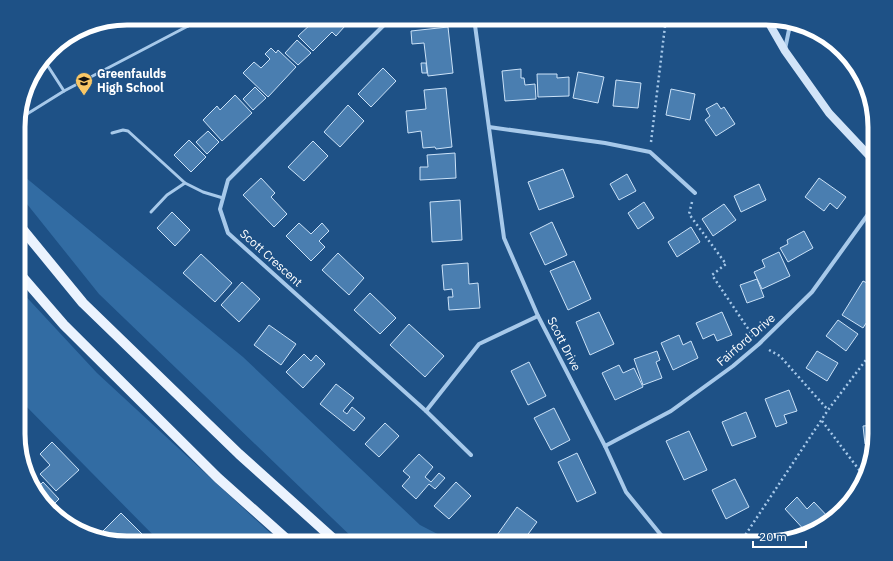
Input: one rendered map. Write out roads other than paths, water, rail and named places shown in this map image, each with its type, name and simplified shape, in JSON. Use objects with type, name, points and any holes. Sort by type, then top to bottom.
[{"type":"main road","points":[[25,233],[83,303],[239,454],[330,536]]},
{"type":"main road","points":[[25,279],[64,326],[218,478],[283,536]]},
{"type":"street","name":"Scott Crescent","points":[[385,25],[228,180],[220,209],[228,233],[426,411],[470,455]]},
{"type":"street","name":"Scott Drive","points":[[475,25],[504,238],[538,316],[605,446],[626,492],[664,536]]},
{"type":"street","points":[[770,25],[785,51],[829,113],[868,155]]},
{"type":"street","points":[[785,51],[789,28]]},
{"type":"street","points":[[489,127],[605,143],[650,152],[695,193]]},
{"type":"street","name":"Fairford Drive","points":[[605,446],[671,411],[733,366],[759,344],[812,292],[868,213]]},
{"type":"street","points":[[426,411],[479,344],[538,316]]},
{"type":"lane","points":[[26,115],[64,91],[188,26]]},
{"type":"lane","points":[[47,64],[64,91]]},
{"type":"lane","points":[[112,133],[123,130],[128,131],[185,183],[203,192],[223,198]]},
{"type":"lane","points":[[151,212],[167,195],[185,183]]},
{"type":"place","name":"Greenfaulds High School","points":[[84,96]]}]
